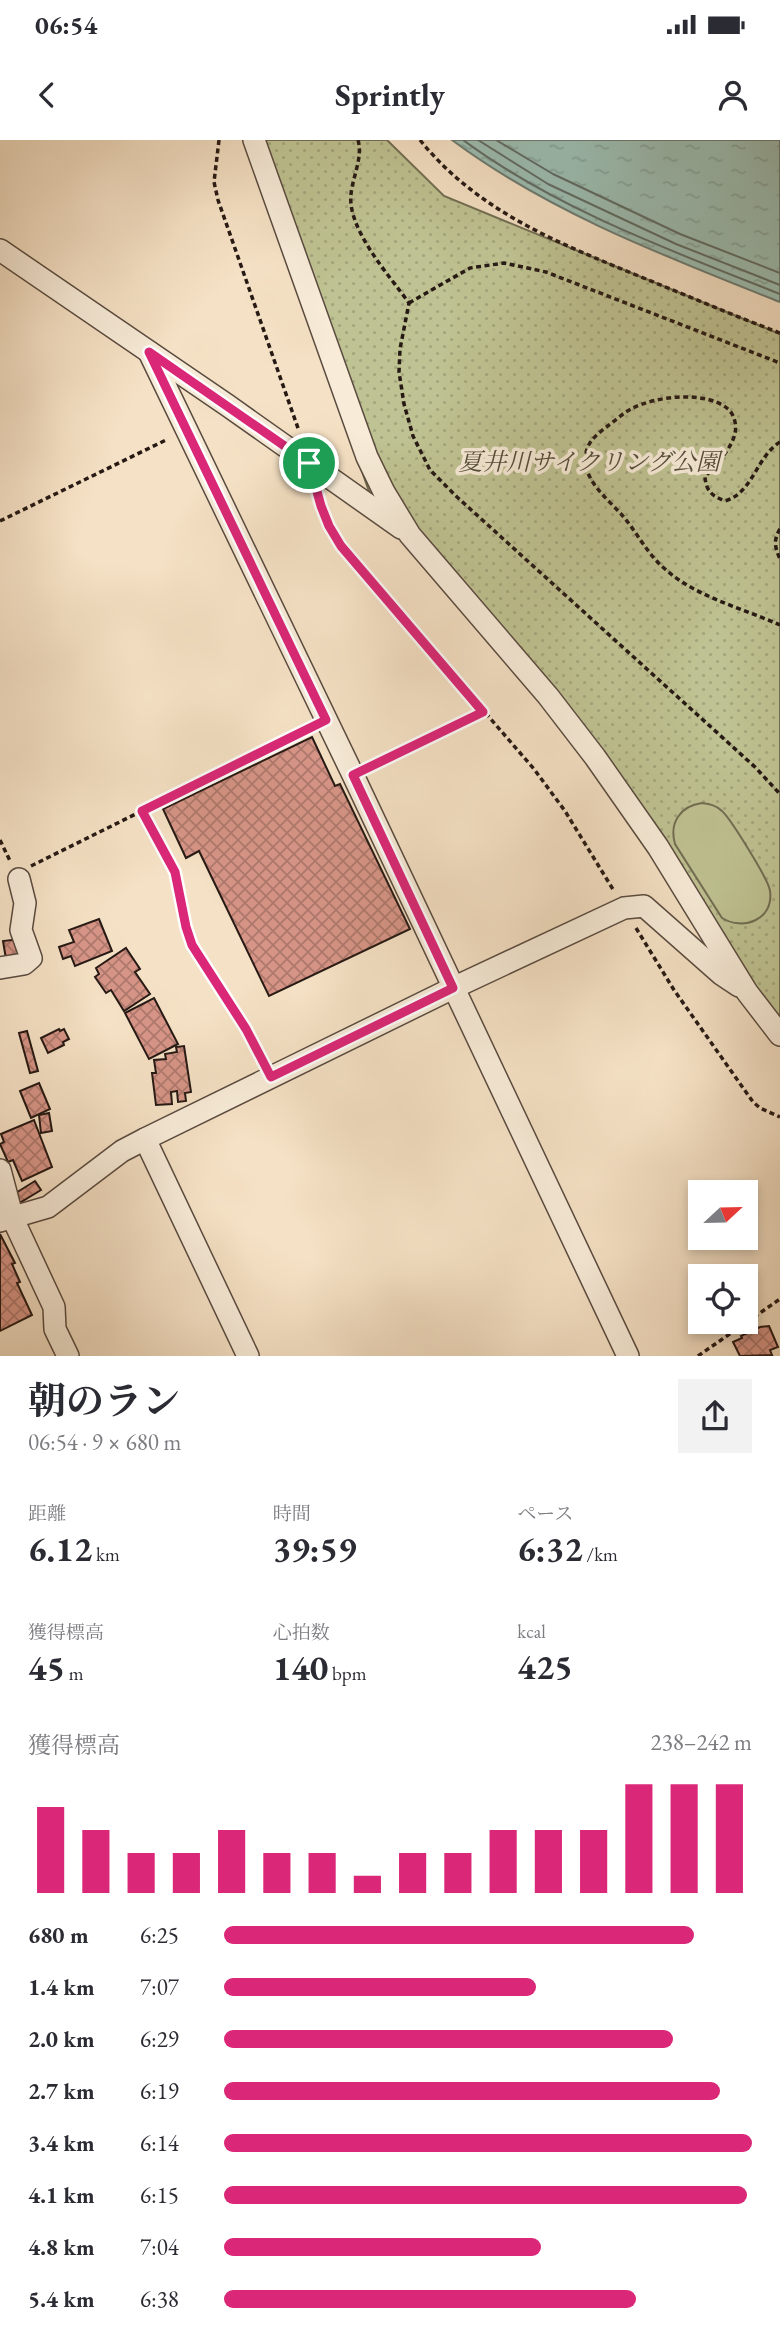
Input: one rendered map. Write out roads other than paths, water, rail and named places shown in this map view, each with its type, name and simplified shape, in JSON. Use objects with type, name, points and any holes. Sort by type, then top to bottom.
[{"type":"street","points":[[254,140],[367,457],[384,492],[410,535],[548,696],[595,757],[659,848],[747,992],[780,1034]]},
{"type":"street","points":[[0,250],[410,535]]},
{"type":"street","points":[[149,352],[628,1356]]},
{"type":"street","points":[[0,968],[24,964],[32,958],[21,930],[25,903],[19,879]]},
{"type":"street","points":[[6,1220],[48,1207],[122,1151],[145,1139],[453,988],[624,908],[643,906],[721,974],[747,992]]},
{"type":"street","points":[[145,1139],[248,1356]]},
{"type":"street","points":[[0,1170],[6,1220],[54,1307],[55,1329],[68,1356]]},
{"type":"water","points":[[452,140],[780,140],[780,302],[610,232],[529,190]]},
{"type":"park label","name":"夏井川サイクリング公園","points":[[589,462]]}]
